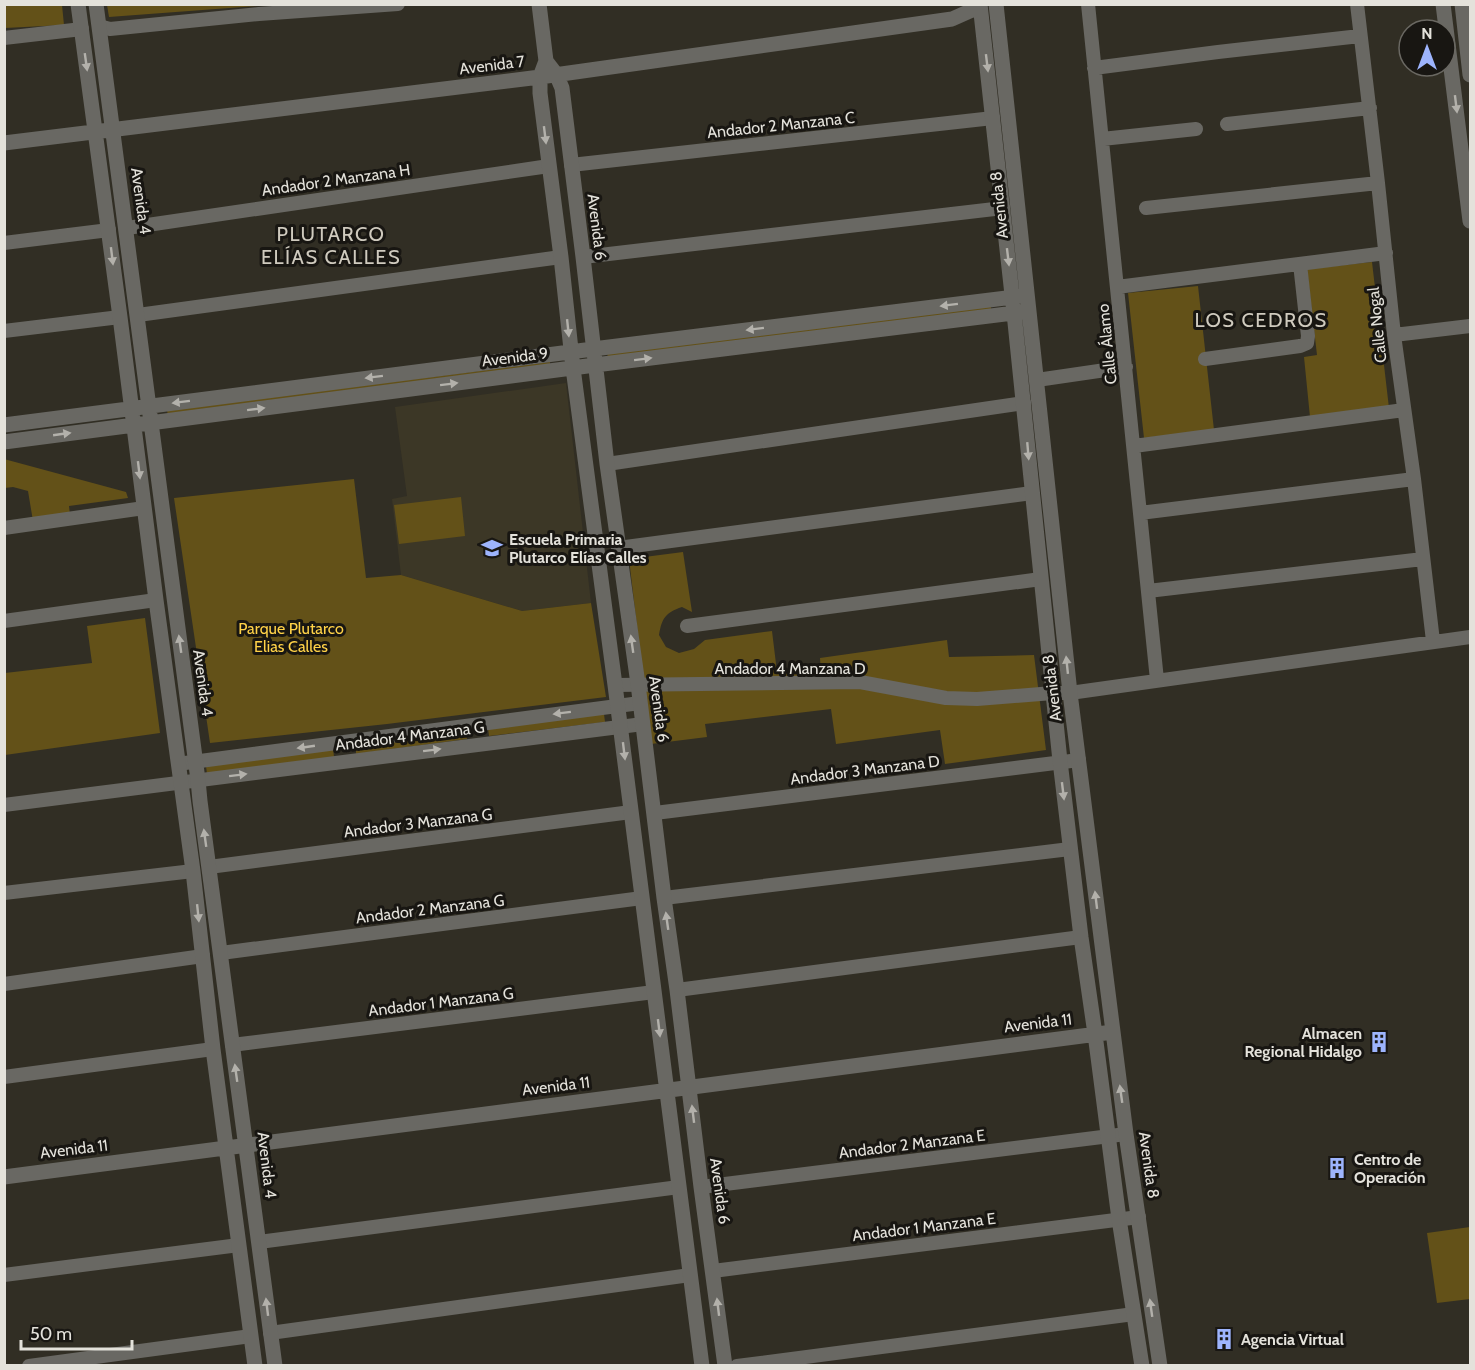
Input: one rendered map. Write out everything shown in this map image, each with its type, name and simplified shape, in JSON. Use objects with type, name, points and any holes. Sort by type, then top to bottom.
[{"type":"street","points":[[78,4],[193,871],[213,1048],[255,1365]]},
{"type":"street","name":"Avenida 4","points":[[96,4],[275,1365]]},
{"type":"street","points":[[99,26],[110,29],[260,14],[398,4]]},
{"type":"street","name":"Avenida 6","points":[[539,4],[546,61],[540,77],[540,93],[572,360],[690,1275],[698,1365]]},
{"type":"street","name":"Avenida 8","points":[[996,4],[1021,304],[1024,403],[1060,761],[1119,1219],[1142,1365]]},
{"type":"street","name":"Calle Álamo","points":[[1088,4],[1157,680]]},
{"type":"street","name":"Calle Nogal","points":[[1357,4],[1394,335],[1433,641]]},
{"type":"street","points":[[1443,4],[1470,221]]},
{"type":"street","points":[[1462,4],[1470,75]]},
{"type":"street","name":"Avenida 8","points":[[980,5],[1003,208],[1037,380],[1070,693],[1126,1134],[1160,1365]]},
{"type":"street","name":"Avenida 7","points":[[4,143],[556,75],[952,20],[980,5]]},
{"type":"street","points":[[4,38],[82,28]]},
{"type":"street","points":[[1094,68],[1218,51],[1360,36]]},
{"type":"street","name":"Avenida 6","points":[[546,61],[562,88],[607,464],[655,813],[725,1365]]},
{"type":"street","points":[[1227,124],[1370,108]]},
{"type":"street","points":[[93,111],[110,109]]},
{"type":"street","name":"Andador 2 Manzana C","points":[[572,165],[993,118]]},
{"type":"street","points":[[1102,139],[1196,129]]},
{"type":"street","points":[[99,159],[117,156]]},
{"type":"street","name":"Andador 2 Manzana H","points":[[127,228],[549,166]]},
{"type":"street","points":[[1146,208],[1378,183]]},
{"type":"street","points":[[583,257],[1003,208]]},
{"type":"street","points":[[4,243],[109,230]]},
{"type":"street","points":[[1117,287],[1386,253]]},
{"type":"street","points":[[138,315],[561,257]]},
{"type":"street","points":[[1205,359],[1300,346],[1307,343],[1300,264]]},
{"type":"street","name":"Avenida 9","points":[[4,442],[594,357],[1021,304]]},
{"type":"street","points":[[4,331],[120,317]]},
{"type":"street","points":[[1394,335],[1470,326]]},
{"type":"street","name":"Avenida 9","points":[[4,425],[131,408],[572,360]]},
{"type":"street","points":[[1037,380],[1126,367]]},
{"type":"street","points":[[128,381],[146,379]]},
{"type":"street","points":[[607,464],[1024,403]]},
{"type":"street","points":[[1134,446],[1404,410]]},
{"type":"street","points":[[136,447],[154,445]]},
{"type":"street","points":[[1140,513],[1414,479]]},
{"type":"street","points":[[618,548],[1032,493]]},
{"type":"street","points":[[4,528],[144,508]]},
{"type":"street","points":[[1148,591],[1424,559]]},
{"type":"street","points":[[687,626],[1041,579]]},
{"type":"street","points":[[4,621],[156,600]]},
{"type":"street","name":"Andador 4 Manzana D","points":[[615,685],[860,682],[946,698],[977,699],[1070,693],[1470,637]]},
{"type":"street","name":"Andador 4 Manzana G","points":[[179,764],[640,703]]},
{"type":"street","points":[[480,724],[482,744]]},
{"type":"street","name":"Andador 4 Manzana G","points":[[4,805],[643,724]]},
{"type":"street","points":[[175,735],[192,733]]},
{"type":"street","points":[[345,742],[348,761]]},
{"type":"street","name":"Andador 3 Manzana D","points":[[655,813],[1079,760]]},
{"type":"street","points":[[183,804],[200,801]]},
{"type":"street","name":"Andador 3 Manzana G","points":[[209,867],[631,812]]},
{"type":"street","points":[[664,898],[1070,849]]},
{"type":"street","points":[[4,893],[193,871]]},
{"type":"street","name":"Andador 2 Manzana G","points":[[221,953],[642,898]]},
{"type":"street","points":[[677,990],[1081,938]]},
{"type":"street","points":[[4,984],[203,956]]},
{"type":"street","name":"Andador 1 Manzana G","points":[[232,1045],[654,993]]},
{"type":"street","name":"Avenida 11","points":[[4,1177],[1113,1032]]},
{"type":"street","points":[[4,1077],[213,1048]]},
{"type":"street","points":[[223,1114],[242,1111]]},
{"type":"street","name":"Andador 2 Manzana E","points":[[701,1186],[1126,1134]]},
{"type":"street","points":[[230,1177],[249,1175]]},
{"type":"street","points":[[259,1242],[679,1188]]},
{"type":"street","name":"Andador 1 Manzana E","points":[[713,1271],[1138,1217]]},
{"type":"street","points":[[4,1275],[239,1245]]},
{"type":"street","points":[[270,1333],[690,1275]]},
{"type":"street","points":[[736,1365],[1134,1314]]},
{"type":"street","points":[[29,1365],[251,1336]]},
{"type":"shaded area","points":[[566,383],[591,603],[522,611],[401,575],[392,499],[407,496],[395,407]]},
{"type":"green space","points":[[107,4],[269,5],[109,17]]},
{"type":"green space","points":[[5,5],[62,5],[64,25],[5,28]]},
{"type":"green space","points":[[1372,262],[1389,408],[1310,417],[1304,357],[1317,355],[1307,269]]},
{"type":"green space","points":[[1198,286],[1214,430],[1144,438],[1128,293]]},
{"type":"green space","points":[[991,306],[991,311],[608,358],[607,352]]},
{"type":"green space","points":[[550,362],[550,367],[168,416],[167,410]]},
{"type":"green space","points":[[4,459],[126,492],[128,498],[69,506],[70,515],[33,521],[28,491],[13,487],[5,488]]},
{"type":"green space","name":"Parque Plutarco Elias Calles","points":[[354,479],[366,578],[401,575],[522,611],[591,603],[606,697],[210,743],[174,498]]},
{"type":"green space","points":[[461,497],[465,536],[399,544],[394,505]]},
{"type":"green space","points":[[683,552],[692,612],[682,607],[665,617],[659,635],[666,647],[679,653],[694,649],[705,640],[772,631],[777,672],[821,674],[820,658],[947,640],[949,657],[1034,655],[1046,750],[945,764],[940,730],[836,744],[831,709],[705,724],[707,737],[651,744],[629,559]]},
{"type":"green space","points":[[145,618],[160,733],[5,755],[5,673],[92,663],[87,626]]},
{"type":"green space","points":[[604,714],[605,722],[489,736],[488,728]]},
{"type":"green space","points":[[466,731],[467,739],[356,754],[356,746]]},
{"type":"green space","points":[[333,748],[334,757],[207,774],[206,766]]},
{"type":"green space","points":[[1470,1227],[1470,1299],[1437,1303],[1427,1233]]},
{"type":"place","name":"Escuela Primaria Plutarco Elías Calles","points":[[492,548]]},
{"type":"place","name":"Almacen Regional Hidalgo","points":[[1379,1042]]},
{"type":"place","name":"Centro de Operación","points":[[1337,1168]]},
{"type":"place","name":"Agencia Virtual","points":[[1224,1339]]},
{"type":"district","name":"PLUTARCO ELÍAS CALLES","points":[[331,246]]},
{"type":"district","name":"LOS CEDROS","points":[[1261,320]]}]
